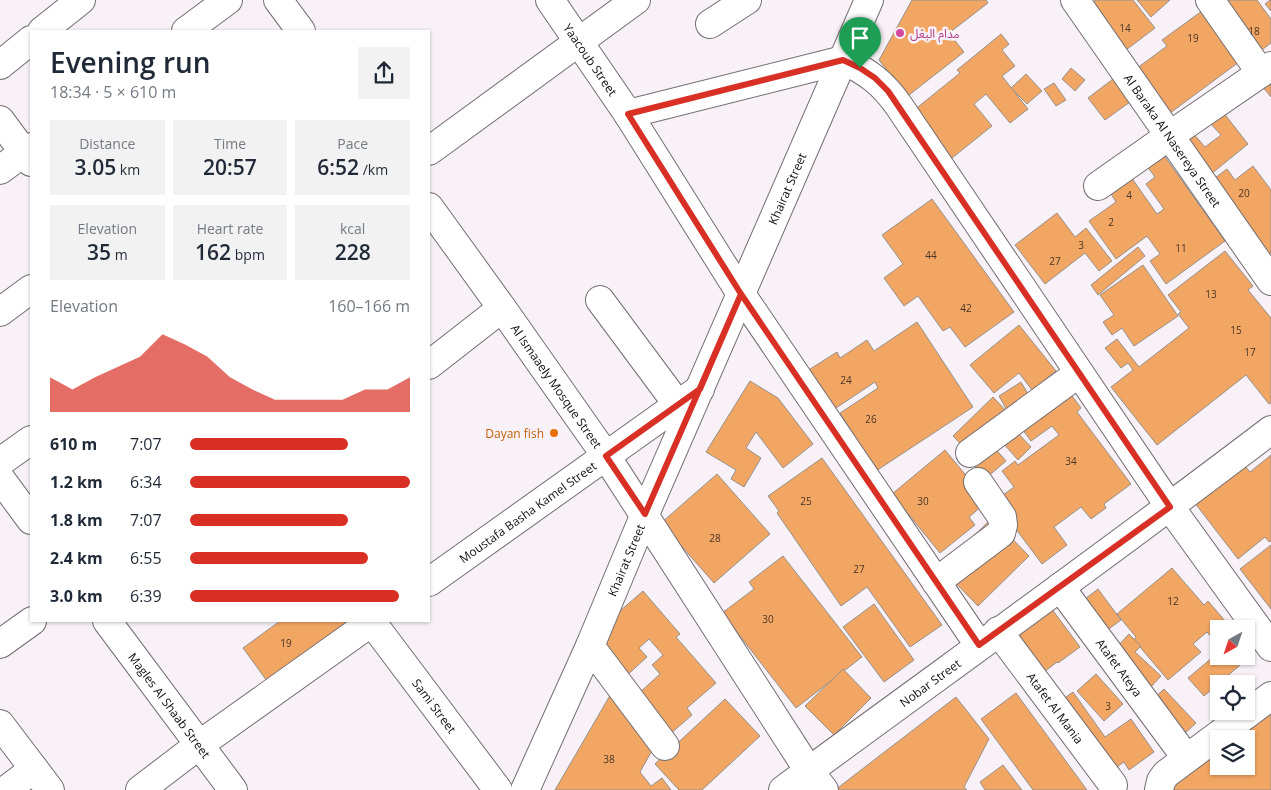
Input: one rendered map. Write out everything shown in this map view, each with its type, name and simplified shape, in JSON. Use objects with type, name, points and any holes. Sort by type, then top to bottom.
[{"type":"street","points":[[187,30],[228,0]]},
{"type":"street","points":[[278,0],[300,30]]},
{"type":"street","name":"Yaacoub Street","points":[[550,0],[628,114],[741,294],[936,582],[988,638]]},
{"type":"street","points":[[430,150],[636,0]]},
{"type":"street","points":[[710,24],[747,0]]},
{"type":"street","name":"Khairat Street","points":[[526,790],[869,0]]},
{"type":"street","name":"Al Baraka Al Nasereya Street","points":[[1075,0],[1270,278]]},
{"type":"street","points":[[1098,186],[1266,70],[1210,0]]},
{"type":"street","points":[[43,30],[77,1]]},
{"type":"street","points":[[0,65],[30,41]]},
{"type":"street","points":[[628,114],[843,60],[875,78],[888,91],[1170,507],[1271,647]]},
{"type":"street","points":[[0,120],[29,154],[0,170]]},
{"type":"street","name":"Al Ismaaely Mosque Street","points":[[430,208],[606,456],[816,780]]},
{"type":"street","points":[[0,312],[30,290]]},
{"type":"street","points":[[600,300],[678,405]]},
{"type":"street","points":[[430,363],[502,308]]},
{"type":"street","points":[[970,453],[1079,373]]},
{"type":"street","name":"Moustafa Basha Kamel Street","points":[[430,581],[700,389]]},
{"type":"street","name":"Nobar Street","points":[[783,790],[816,780],[988,638],[1170,507],[1271,430]]},
{"type":"street","points":[[0,462],[30,441]]},
{"type":"street","points":[[0,478],[30,519]]},
{"type":"street","points":[[936,582],[1001,532],[1003,525],[1002,517],[978,482]]},
{"type":"street","name":"Atafet Ateya","points":[[1060,587],[1179,748]]},
{"type":"street","points":[[0,644],[31,622]]},
{"type":"street","name":"Magles Al Shaab Street","points":[[108,622],[233,790]]},
{"type":"street","points":[[140,790],[199,745],[372,622]]},
{"type":"street","name":"Sami Street","points":[[372,622],[498,790]]},
{"type":"street","name":"Atafet Al Mania","points":[[988,638],[1113,785]]},
{"type":"street","points":[[590,646],[665,746]]},
{"type":"street","points":[[1159,790],[1161,781],[1166,774],[1271,696]]},
{"type":"street","points":[[0,724],[42,780],[6,790]]},
{"type":"building","points":[[912,0],[986,0],[988,3],[949,33],[964,52],[909,95],[904,92],[879,60]]},
{"type":"building","points":[[1096,0],[1133,0],[1155,28],[1122,53],[1090,4]]},
{"type":"building","points":[[1137,0],[1170,0],[1151,17]]},
{"type":"building","points":[[1213,0],[1257,0],[1271,19],[1271,43],[1254,56]]},
{"type":"building","points":[[1271,0],[1271,11],[1265,4]]},
{"type":"building","points":[[1202,11],[1239,62],[1162,119],[1129,74],[1167,46],[1162,40]]},
{"type":"building","points":[[1001,34],[1009,44],[1002,50],[1015,66],[1002,76],[1028,109],[1010,123],[986,94],[974,104],[992,126],[952,158],[913,111],[960,73],[957,70]]},
{"type":"building","points":[[1271,67],[1271,97],[1256,79]]},
{"type":"building","points":[[1071,68],[1085,80],[1075,91],[1062,79]]},
{"type":"building","points":[[1026,74],[1042,91],[1027,104],[1011,88]]},
{"type":"building","points":[[1113,79],[1130,102],[1105,120],[1088,98]]},
{"type":"building","points":[[1054,83],[1066,100],[1056,106],[1044,89]]},
{"type":"building","points":[[1223,112],[1248,144],[1205,179],[1177,144],[1192,132],[1205,147],[1221,135],[1210,123]]},
{"type":"building","points":[[1163,154],[1225,241],[1166,284],[1150,261],[1160,254],[1147,236],[1116,259],[1089,221],[1116,202],[1110,192],[1131,177],[1157,214],[1164,209],[1146,184],[1155,177],[1147,166]]},
{"type":"building","points":[[1253,166],[1271,190],[1271,253],[1260,261],[1204,186],[1227,169],[1235,180]]},
{"type":"building","points":[[932,199],[1014,312],[965,347],[950,327],[943,331],[918,296],[904,306],[884,278],[903,264],[882,235]]},
{"type":"building","points":[[1057,213],[1075,237],[1086,228],[1112,261],[1099,271],[1085,253],[1045,284],[1015,245]]},
{"type":"building","points":[[1138,247],[1145,256],[1098,295],[1091,285]]},
{"type":"building","points":[[1225,251],[1253,286],[1248,290],[1271,318],[1271,403],[1269,404],[1246,375],[1157,445],[1111,387],[1133,370],[1128,363],[1121,368],[1105,348],[1117,339],[1139,367],[1189,328],[1178,314],[1181,312],[1168,295]]},
{"type":"building","points":[[1143,265],[1178,316],[1134,346],[1122,328],[1112,335],[1103,322],[1114,315],[1100,295]]},
{"type":"building","points":[[917,322],[973,407],[876,471],[840,413],[878,388],[875,382],[833,410],[807,371],[837,352],[840,358],[867,340],[874,351]]},
{"type":"building","points":[[1019,325],[1056,371],[1032,390],[1019,373],[994,393],[970,365]]},
{"type":"building","points":[[750,381],[778,398],[813,444],[783,468],[756,432],[746,448],[761,458],[744,487],[731,479],[736,470],[706,452]]},
{"type":"building","points":[[1021,382],[1031,399],[1008,412],[999,396]]},
{"type":"building","points":[[1067,389],[1081,408],[1077,412],[1131,484],[1104,504],[1106,508],[1091,519],[1081,507],[1054,527],[1067,545],[1042,564],[995,501],[1014,487],[1002,471],[1015,461],[1018,465],[1059,435],[1052,426],[1031,441],[1019,425]]},
{"type":"building","points":[[993,397],[1011,416],[970,454],[953,436]]},
{"type":"building","points":[[1016,431],[1031,447],[1018,460],[1003,443]]},
{"type":"building","points":[[993,446],[1006,461],[985,479],[972,463]]},
{"type":"building","points":[[945,450],[974,485],[994,496],[969,517],[975,525],[940,553],[892,494]]},
{"type":"building","points":[[1271,455],[1271,541],[1269,542],[1265,537],[1238,559],[1191,498],[1239,459],[1250,472]]},
{"type":"building","points":[[822,458],[942,625],[910,647],[867,587],[841,606],[777,513],[779,511],[768,496]]},
{"type":"building","points":[[717,474],[770,534],[714,583],[661,523]]},
{"type":"building","points":[[992,518],[1029,556],[978,606],[941,568]]},
{"type":"building","points":[[1271,545],[1271,609],[1240,569]]},
{"type":"building","points":[[783,556],[862,657],[796,708],[722,613],[754,589],[749,582]]},
{"type":"building","points":[[1172,568],[1204,605],[1208,601],[1224,620],[1210,620],[1210,636],[1207,632],[1193,644],[1201,652],[1168,680],[1134,640],[1136,637],[1117,614]]},
{"type":"building","points":[[1098,589],[1121,620],[1091,642],[1069,611]]},
{"type":"building","points":[[643,591],[680,634],[676,637],[716,683],[687,708],[692,715],[662,741],[637,695],[660,674],[652,665],[663,655],[649,639],[639,648],[647,657],[624,678],[589,638]]},
{"type":"building","points":[[874,604],[914,660],[884,682],[843,627]]},
{"type":"building","points":[[1051,608],[1080,647],[1031,682],[1003,645]]},
{"type":"building","points":[[279,622],[348,622],[267,681],[243,648]]},
{"type":"building","points":[[1129,634],[1141,646],[1135,652],[1161,676],[1138,701],[1100,665]]},
{"type":"building","points":[[1210,660],[1210,665],[1240,665],[1228,675],[1210,675],[1210,691],[1204,696],[1188,678]]},
{"type":"building","points":[[843,669],[871,698],[834,735],[805,706]]},
{"type":"building","points":[[1096,674],[1123,704],[1104,721],[1077,691]]},
{"type":"building","points":[[1164,689],[1196,723],[1169,748],[1137,714]]},
{"type":"building","points":[[612,692],[631,703],[624,715],[635,721],[654,747],[640,772],[651,786],[662,778],[671,790],[555,790]]},
{"type":"building","points":[[1073,692],[1105,737],[1131,719],[1154,752],[1129,770],[1124,762],[1097,781],[1048,710]]},
{"type":"building","points":[[1016,693],[1087,790],[1033,790],[981,719]]},
{"type":"building","points":[[956,697],[989,739],[964,787],[967,790],[835,790]]},
{"type":"building","points":[[725,699],[760,736],[702,790],[679,790],[655,764]]},
{"type":"building","points":[[1271,701],[1271,790],[1164,790],[1210,749],[1210,775],[1255,775],[1255,730],[1234,730],[1246,720],[1255,720],[1255,713]]},
{"type":"building","points":[[1003,765],[1022,790],[985,790],[980,782]]},
{"type":"place","name":"مدام البغل","points":[[900,33]]},
{"type":"place","name":"Dayan fish","points":[[554,433]]},
{"type":"route","points":[[860,68],[843,60],[628,114],[741,294],[700,389],[645,514],[606,456],[700,389],[720,342],[741,294],[979,645],[1170,507],[888,91],[875,78],[860,68]]}]
